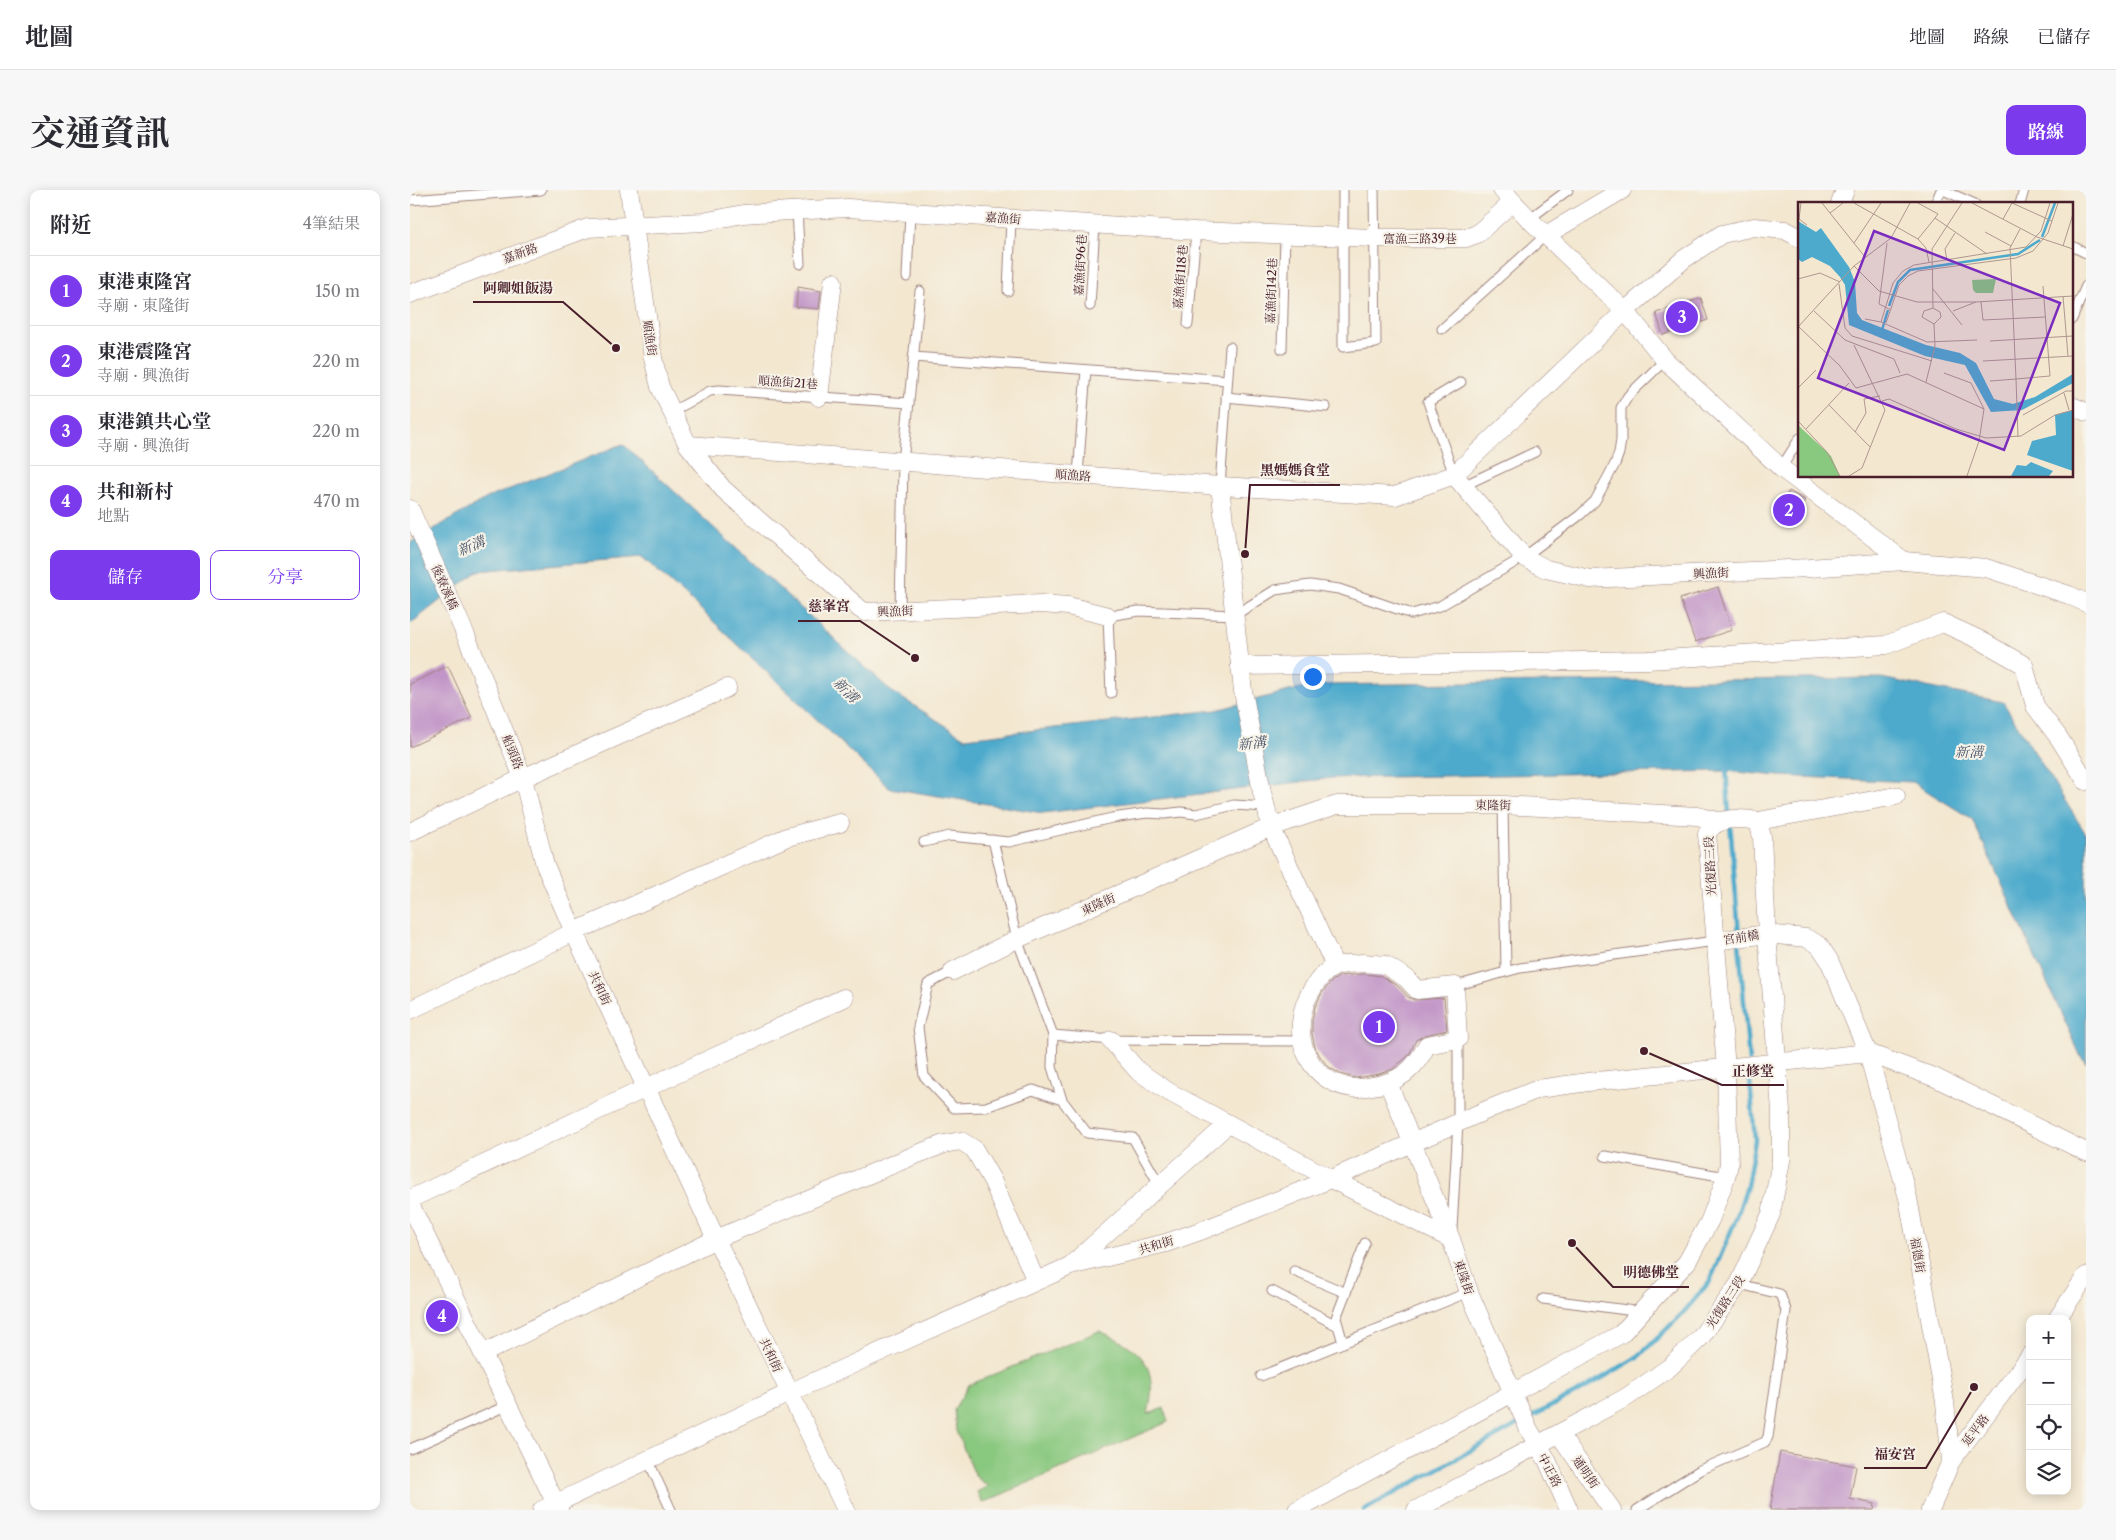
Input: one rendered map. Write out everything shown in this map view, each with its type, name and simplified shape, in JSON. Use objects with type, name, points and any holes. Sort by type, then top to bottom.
[{"type":"street","name":"順漁街","points":[[629,190],[653,358],[660,388],[688,445]]},
{"type":"street","points":[[1546,236],[1622,190]]},
{"type":"street","points":[[1841,202],[1846,190]]},
{"type":"street","name":"富漁三路39巷","points":[[1374,238],[1466,238],[1478,234],[1507,196]]},
{"type":"street","points":[[1507,196],[1625,311],[1665,360],[1781,468],[1904,561]]},
{"type":"street","name":"嘉漁街","points":[[633,225],[702,222],[743,214],[848,208],[1196,231],[1374,238]]},
{"type":"street","name":"嘉新路","points":[[410,294],[588,228],[633,225]]},
{"type":"street","points":[[1459,480],[1625,311],[1684,259],[1722,234],[1754,228],[1785,230],[1798,237]]},
{"type":"street","points":[[819,397],[833,282]]},
{"type":"street","points":[[2074,407],[2086,412]]},
{"type":"street","name":"順漁路","points":[[688,445],[1220,486],[1395,496],[1459,480]]},
{"type":"street","name":"興漁街","points":[[688,445],[723,489],[865,612],[1041,604],[1068,606],[1108,616]]},
{"type":"street","name":"興漁街","points":[[1459,480],[1524,557],[1546,569],[1590,579],[1809,568],[1904,561],[1986,568],[2069,595],[2086,603]]},
{"type":"street","points":[[1220,486],[1243,691],[1264,800],[1271,827],[1335,966]]},
{"type":"street","name":"後寮溪橋","points":[[410,509],[468,638]]},
{"type":"street","points":[[1240,666],[1678,658],[1886,645],[1943,624],[1980,640],[2024,665],[2034,706],[2059,738],[2086,781]]},
{"type":"street","name":"船頭路","points":[[410,832],[523,778],[468,638]]},
{"type":"street","points":[[523,778],[727,688]]},
{"type":"street","name":"共和街","points":[[523,778],[545,865],[574,932],[716,1240],[846,1510]]},
{"type":"street","points":[[1754,820],[1896,796]]},
{"type":"street","name":"東隆街","points":[[953,971],[1018,939],[1271,827],[1337,805],[1502,805],[1697,816],[1718,821]]},
{"type":"street","name":"光復路三段","points":[[1297,1510],[1621,1334],[1687,1262],[1710,1220],[1729,1164],[1731,1068],[1715,941],[1707,834],[1710,826],[1718,821],[1754,820],[1762,836],[1770,1063],[1781,1111],[1781,1161],[1771,1214],[1739,1284],[1701,1337],[1670,1367],[1628,1396],[1426,1508]]},
{"type":"street","points":[[410,1010],[574,932],[787,837],[840,823]]},
{"type":"street","name":"宮前橋","points":[[1715,941],[1766,934]]},
{"type":"street","name":"福德街","points":[[1766,934],[1806,938],[1819,945],[1829,960],[1868,1053],[1908,1198],[1945,1402],[1951,1461]]},
{"type":"street","points":[[1364,964],[1385,966],[1406,978],[1417,990],[1455,986],[1458,1039],[1427,1045],[1421,1057],[1408,1072],[1389,1085],[1354,1088],[1328,1079],[1311,1063],[1301,1041],[1302,1017],[1307,998],[1320,978],[1335,966],[1364,964]]},
{"type":"street","points":[[410,1199],[646,1088],[844,998]]},
{"type":"street","points":[[1110,1040],[1138,1070],[1169,1092],[1331,1179],[1451,1239]]},
{"type":"street","points":[[1413,1142],[1538,1089],[1588,1082],[1868,1053],[1936,1078],[2086,1152]]},
{"type":"street","name":"東隆街","points":[[1389,1085],[1451,1239],[1469,1292],[1520,1410]]},
{"type":"street","points":[[1070,1266],[1228,1124]]},
{"type":"street","points":[[484,1353],[716,1240],[915,1155],[944,1144],[961,1141],[974,1149],[992,1180],[1036,1282]]},
{"type":"street","name":"共和街","points":[[552,1508],[789,1393],[1070,1266],[1166,1243],[1331,1179],[1413,1142]]},
{"type":"street","points":[[410,1204],[484,1353],[552,1508]]},
{"type":"street","points":[[2060,1315],[2084,1283]]},
{"type":"street","name":"延平路","points":[[1930,1510],[1951,1461],[2027,1360]]},
{"type":"street","name":"中正路","points":[[1520,1410],[1537,1446],[1547,1460],[1569,1510]]},
{"type":"street","name":"通明街","points":[[1559,1434],[1612,1510]]},
{"type":"lane","points":[[410,200],[541,190]]},
{"type":"lane","points":[[1343,190],[1343,348],[1376,343],[1374,190]]},
{"type":"lane","points":[[1529,219],[1568,190]]},
{"type":"lane","points":[[1936,202],[1942,190],[1970,202]]},
{"type":"lane","points":[[797,210],[800,264]]},
{"type":"lane","points":[[907,277],[910,212]]},
{"type":"lane","points":[[1008,291],[1012,219]]},
{"type":"lane","name":"嘉漁街96巷","points":[[1090,306],[1095,224]]},
{"type":"lane","name":"嘉漁街118巷","points":[[1188,324],[1196,231]]},
{"type":"lane","name":"嘉漁街142巷","points":[[1282,349],[1285,234]]},
{"type":"lane","points":[[1442,329],[1546,236]]},
{"type":"lane","points":[[2074,247],[2086,253]]},
{"type":"lane","points":[[2074,314],[2086,286]]},
{"type":"lane","points":[[900,611],[903,462],[920,291]]},
{"type":"lane","points":[[1220,486],[1230,346]]},
{"type":"lane","points":[[913,357],[1227,380]]},
{"type":"lane","points":[[1111,693],[1108,616],[1139,611],[1235,615],[1275,590],[1310,585],[1339,589],[1412,614],[1440,606],[1524,557],[1580,515],[1595,501],[1619,453],[1622,440],[1621,408],[1628,396],[1665,360]]},
{"type":"lane","points":[[1078,475],[1086,370]]},
{"type":"lane","points":[[1461,382],[1428,402],[1459,480],[1535,452]]},
{"type":"lane","name":"順漁街21巷","points":[[671,412],[710,391],[720,390],[909,403]]},
{"type":"lane","points":[[1226,397],[1326,406]]},
{"type":"lane","points":[[1781,468],[1798,441]]},
{"type":"lane","points":[[924,842],[950,836],[1009,842],[1112,818],[1148,813],[1181,812],[1196,814],[1264,800]]},
{"type":"lane","points":[[1502,805],[1506,971]]},
{"type":"lane","points":[[993,840],[1018,939],[1053,1035],[1052,1067],[1062,1100],[1087,1133],[1134,1138],[1160,1186]]},
{"type":"lane","points":[[1455,986],[1506,971],[1715,941]]},
{"type":"lane","points":[[953,971],[928,984],[924,997],[918,1027],[924,1076],[954,1108],[986,1107],[1032,1090],[1062,1100]]},
{"type":"lane","points":[[1053,1035],[1110,1040],[1301,1041]]},
{"type":"lane","points":[[1451,1239],[1458,1122],[1458,1039]]},
{"type":"lane","points":[[1605,1156],[1726,1177]]},
{"type":"lane","points":[[1343,1343],[1336,1318],[1365,1243]]},
{"type":"lane","points":[[1294,1271],[1346,1293]]},
{"type":"lane","points":[[1637,1510],[1700,1470],[1765,1442],[1768,1437],[1786,1310],[1780,1294],[1739,1284]]},
{"type":"lane","points":[[1272,1291],[1338,1326]]},
{"type":"lane","points":[[1261,1376],[1469,1292]]},
{"type":"lane","points":[[1543,1299],[1642,1312]]},
{"type":"lane","points":[[410,1449],[508,1405]]},
{"type":"lane","points":[[648,1460],[671,1510]]},
{"type":"green space","points":[[1099,1331],[1127,1345],[1144,1361],[1149,1371],[1151,1383],[1148,1414],[1164,1408],[1168,1422],[982,1503],[977,1492],[988,1486],[976,1477],[956,1431],[954,1409],[969,1385]]},
{"type":"water","name":"新溝","points":[[623,444],[891,691],[965,738],[1216,710],[1312,685],[1881,678],[2003,702],[2086,834],[2086,1063],[2081,1057],[1972,819],[1912,782],[1779,776],[1726,771],[1333,778],[1043,813],[889,788],[697,606],[642,557],[478,571],[410,624],[410,543],[487,498]]},
{"type":"building","points":[[798,287],[821,291],[819,309],[796,307]]},
{"type":"building","points":[[1701,298],[1708,320],[1663,335],[1656,313]]},
{"type":"building","points":[[1789,491],[1805,500],[1789,528],[1773,519]]},
{"type":"building","points":[[1718,587],[1732,630],[1695,642],[1680,599]]},
{"type":"building","points":[[448,666],[472,718],[410,747],[410,684]]},
{"type":"building","points":[[1363,974],[1381,976],[1398,986],[1408,997],[1414,1000],[1444,998],[1447,1030],[1425,1035],[1416,1040],[1409,1055],[1393,1069],[1379,1074],[1356,1078],[1340,1074],[1329,1067],[1321,1058],[1315,1047],[1312,1021],[1315,1007],[1322,993],[1332,981],[1340,976]]},
{"type":"building","points":[[1780,1452],[1856,1466],[1850,1499],[1875,1504],[1874,1510],[1770,1510]]},
{"type":"waterway","points":[[1726,765],[1729,815]]},
{"type":"waterway","points":[[1730,822],[1739,934]]},
{"type":"waterway","points":[[1739,942],[1749,1061]]},
{"type":"waterway","points":[[1529,1418],[1580,1391],[1639,1356],[1683,1313],[1710,1281],[1736,1219],[1747,1186],[1755,1140],[1749,1069]]},
{"type":"waterway","points":[[1364,1510],[1522,1422]]},
{"type":"place","name":"東港鎮共心堂","points":[[1682,317]]},
{"type":"place","name":"阿卿姐飯湯","points":[[616,348]]},
{"type":"place","name":"東港震隆宮","points":[[1789,510]]},
{"type":"place","name":"黑媽媽食堂","points":[[1245,554]]},
{"type":"place","name":"慈峯宮","points":[[915,658]]},
{"type":"place","name":"東港東隆宮","points":[[1379,1027]]},
{"type":"place","name":"正修堂","points":[[1644,1051]]},
{"type":"place","name":"明德佛堂","points":[[1572,1243]]},
{"type":"place","name":"共和新村","points":[[442,1316]]},
{"type":"place","name":"福安宮","points":[[1974,1387]]}]
